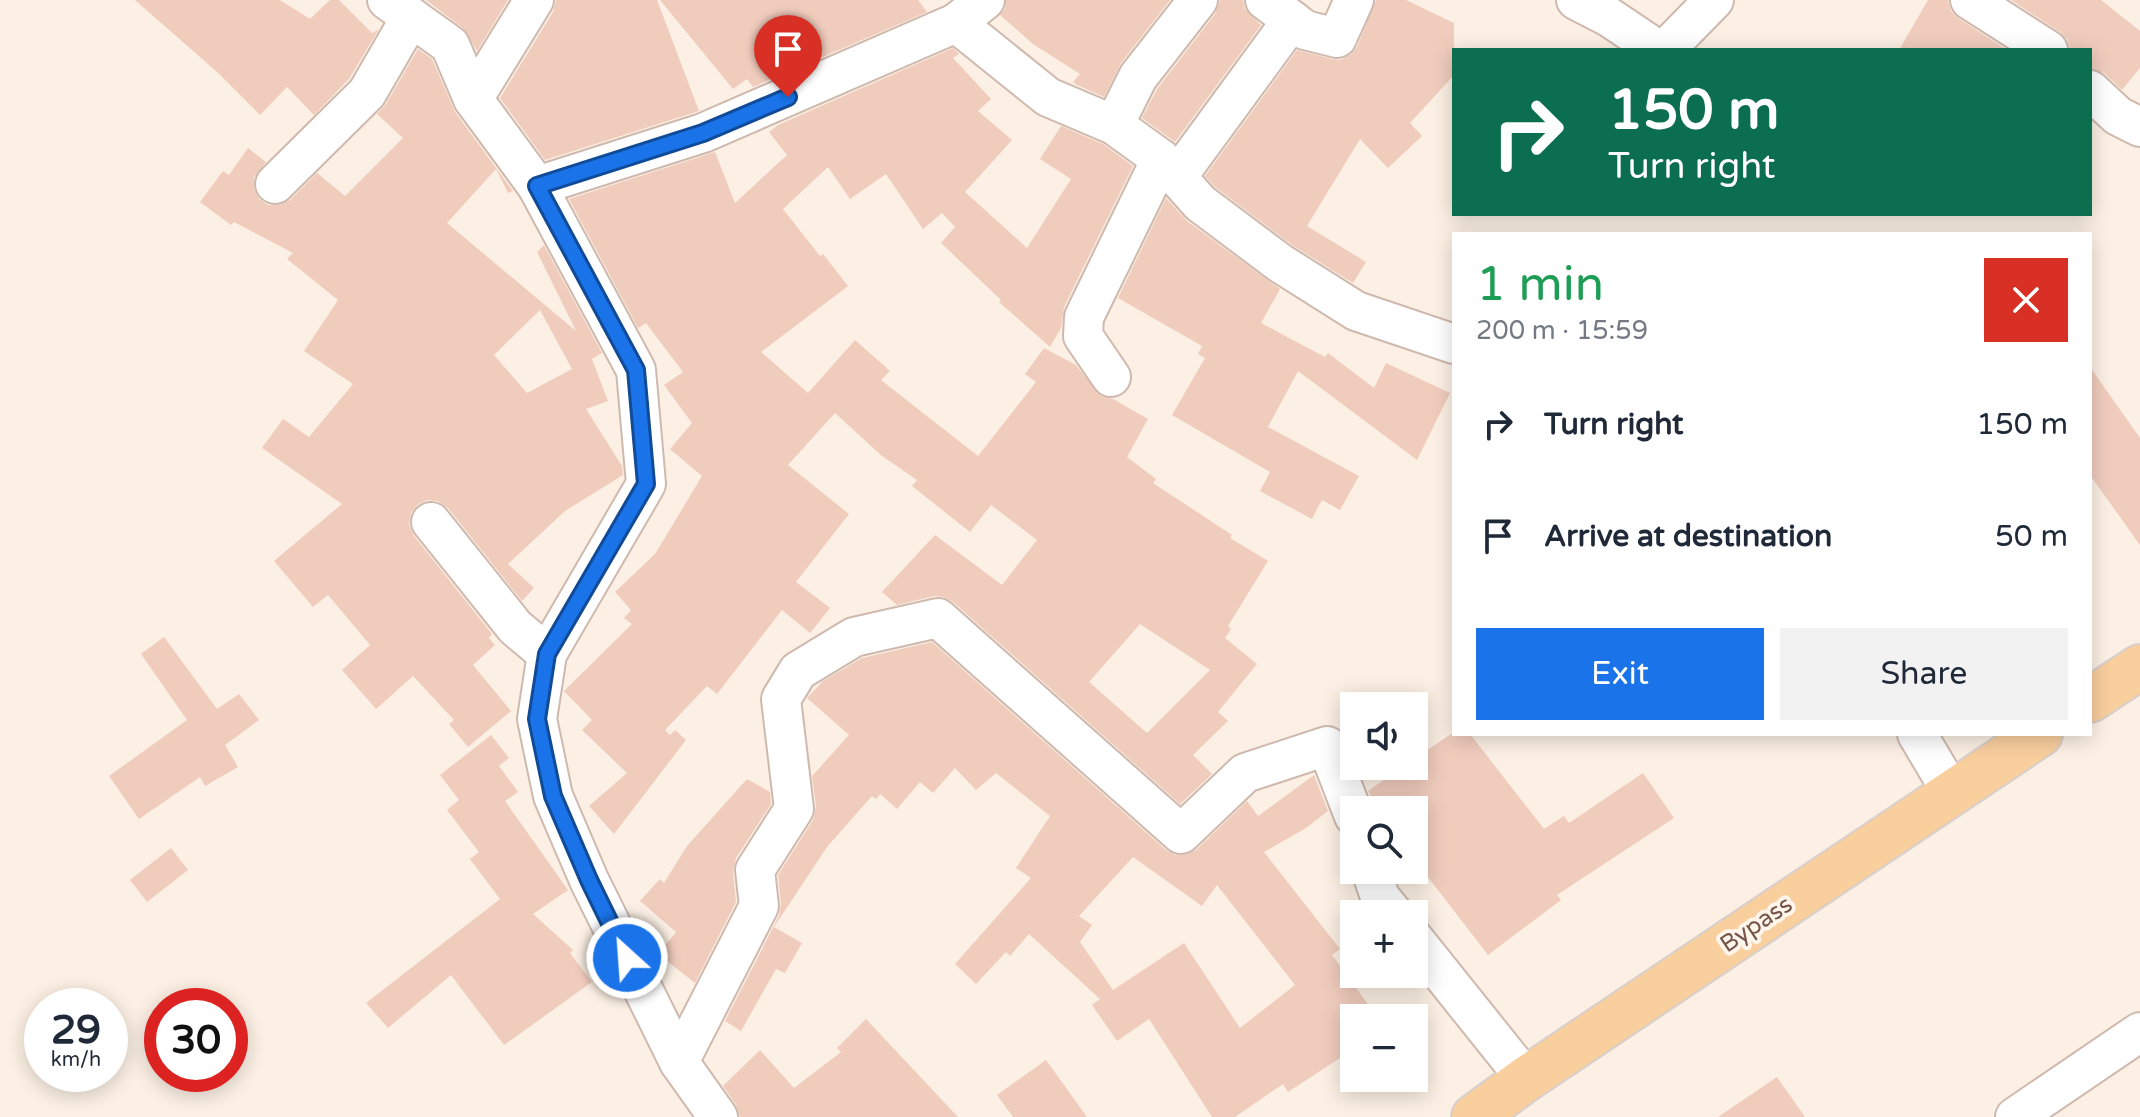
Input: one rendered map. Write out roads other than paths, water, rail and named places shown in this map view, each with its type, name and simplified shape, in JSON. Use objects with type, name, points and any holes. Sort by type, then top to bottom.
[{"type":"main road","points":[[2092,699],[2140,667]]},
{"type":"main road","name":"Bypass","points":[[1474,1117],[2037,736]]},
{"type":"street","points":[[473,99],[534,0]]},
{"type":"street","points":[[537,186],[703,133],[956,23],[985,0]]},
{"type":"street","points":[[1114,125],[1138,77],[1198,0]]},
{"type":"street","points":[[1111,377],[1083,336],[1084,317],[1169,168],[1278,10],[1305,30],[1337,38],[1354,0]]},
{"type":"street","points":[[1576,0],[1609,17],[1655,48]]},
{"type":"street","points":[[1667,48],[1714,0]]},
{"type":"street","points":[[1970,0],[2045,48]]},
{"type":"street","points":[[275,184],[367,93],[399,8],[450,45],[473,99],[537,186],[636,370],[646,484],[547,654],[537,719],[553,796],[589,880],[679,1062],[718,1117]]},
{"type":"street","points":[[956,23],[1048,97],[1114,125],[1169,168],[1200,203],[1280,263],[1356,311],[1452,343]]},
{"type":"street","points":[[2092,92],[2118,116],[2140,127]]},
{"type":"street","points":[[431,522],[515,627],[547,654]]},
{"type":"street","points":[[679,1062],[759,906],[755,870],[794,809],[781,699],[798,671],[854,637],[938,618],[1181,834],[1245,773],[1327,746],[1346,796]]},
{"type":"street","points":[[1918,736],[1952,793]]},
{"type":"street","points":[[1428,956],[1526,1079]]},
{"type":"street","points":[[2015,1117],[2140,1032]]}]
